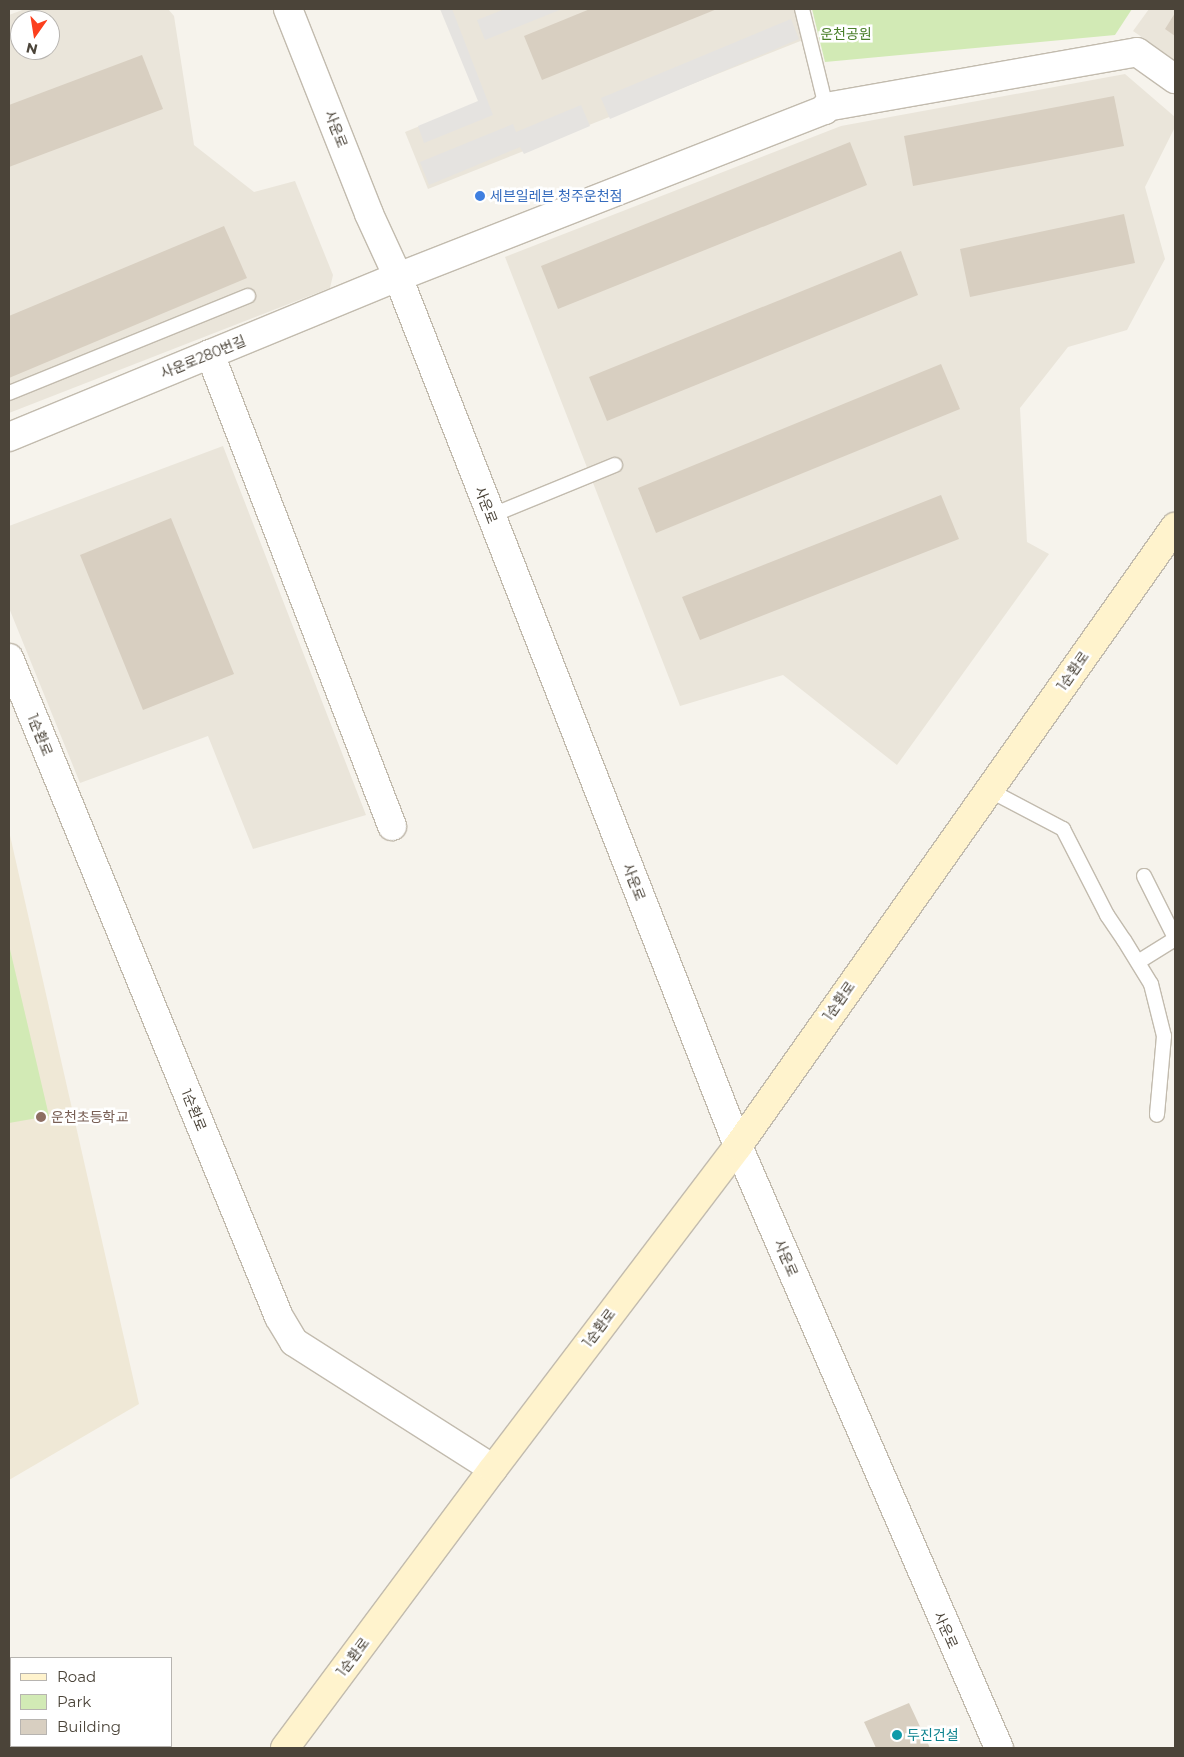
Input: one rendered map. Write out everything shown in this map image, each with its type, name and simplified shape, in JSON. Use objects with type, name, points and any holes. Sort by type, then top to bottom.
[{"type":"main road","name":"1순환로","points":[[285,1748],[492,1468],[738,1146],[1175,526]]},
{"type":"street","name":"사운로","points":[[288,9],[369,214],[398,277],[738,1146],[999,1748]]},
{"type":"street","name":"사운로280번길","points":[[9,437],[398,277],[825,110],[826,107],[1137,52],[1175,80]]},
{"type":"street","points":[[210,354],[392,826]]},
{"type":"street","name":"1순환로","points":[[9,658],[279,1316],[294,1342],[492,1468]]},
{"type":"lane","points":[[802,9],[826,107]]},
{"type":"lane","points":[[9,393],[248,296]]},
{"type":"lane","points":[[490,516],[615,465]]},
{"type":"lane","points":[[989,790],[1063,828],[1107,915],[1151,984],[1164,1036],[1157,1115]]},
{"type":"lane","points":[[1138,962],[1175,939],[1144,876]]},
{"type":"shaded area","points":[[168,9],[174,16],[194,145],[254,192],[295,181],[333,275],[330,288],[9,413],[9,15],[10,60],[60,60],[60,10],[22,10]]},
{"type":"shaded area","points":[[440,9],[452,9],[493,115],[424,143],[418,126],[478,101]]},
{"type":"shaded area","points":[[444,9],[795,9],[803,40],[428,189],[405,132],[482,101]]},
{"type":"shaded area","points":[[505,9],[562,9],[485,40],[477,20]]},
{"type":"shaded area","points":[[1149,9],[1175,9],[1175,60],[1133,31]]},
{"type":"shaded area","points":[[791,19],[799,39],[610,119],[601,98]]},
{"type":"shaded area","points":[[1125,74],[1175,117],[1175,127],[1145,187],[1165,259],[1127,330],[1068,347],[1020,408],[1027,542],[1049,554],[897,765],[783,675],[680,706],[505,257],[841,126]]},
{"type":"shaded area","points":[[581,105],[590,126],[524,154],[520,147],[429,185],[420,162],[513,124],[516,132]]},
{"type":"shaded area","points":[[223,446],[366,815],[253,849],[208,736],[80,783],[9,608],[9,526]]},
{"type":"shaded area","name":"운천초등학교","points":[[9,831],[139,1404],[9,1480]]},
{"type":"green space","name":"운천공원","points":[[812,9],[1132,9],[1115,35],[825,62]]},
{"type":"green space","points":[[9,945],[49,1116],[9,1123]]},
{"type":"building","points":[[590,9],[717,9],[542,80],[524,36]]},
{"type":"building","points":[[1175,13],[1175,36],[1165,29]]},
{"type":"building","points":[[142,55],[163,109],[9,167],[9,105]]},
{"type":"building","points":[[1114,96],[1124,146],[913,186],[904,136]]},
{"type":"building","points":[[850,142],[867,185],[558,309],[541,266]]},
{"type":"building","points":[[1124,214],[1135,263],[970,297],[960,249]]},
{"type":"building","points":[[224,226],[247,278],[9,378],[9,316]]},
{"type":"building","points":[[901,251],[918,295],[607,421],[589,377]]},
{"type":"building","points":[[941,364],[960,409],[656,533],[638,488]]},
{"type":"building","points":[[941,495],[959,539],[700,640],[682,597]]},
{"type":"building","points":[[171,518],[234,674],[143,710],[80,555]]},
{"type":"building","name":"두진건설","points":[[909,1703],[930,1748],[876,1748],[864,1722]]},
{"type":"place","name":"세븐일레븐 청주운천점","points":[[480,196]]},
{"type":"place","name":"운천초등학교","points":[[41,1117]]},
{"type":"place","name":"두진건설","points":[[897,1735]]}]
